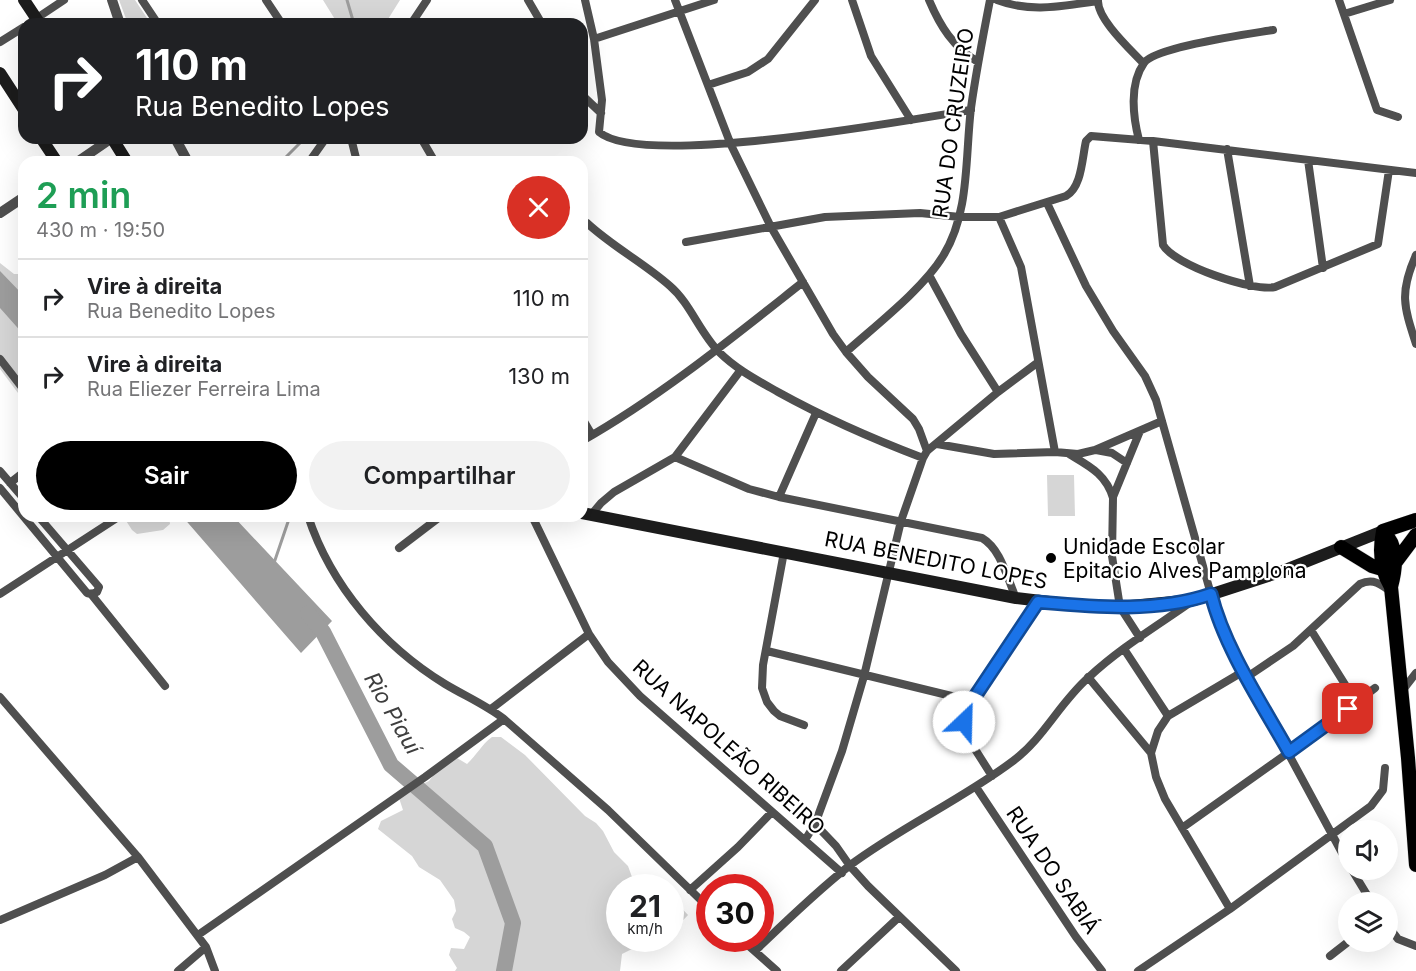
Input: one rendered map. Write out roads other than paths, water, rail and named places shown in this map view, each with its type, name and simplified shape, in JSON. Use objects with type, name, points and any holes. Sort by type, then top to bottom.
[{"type":"main road","points":[[24,0],[33,18]]},
{"type":"main road","points":[[0,72],[18,100]]},
{"type":"main road","name":"RUA BENEDITO LOPES","points":[[588,514],[1038,602],[1120,607],[1194,600],[1280,572],[1416,520]]},
{"type":"main road","points":[[1383,531],[1391,538],[1394,545],[1388,566],[1401,691],[1412,758],[1416,865]]},
{"type":"main road","points":[[1341,547],[1372,566],[1388,566],[1416,535]]},
{"type":"street","points":[[40,18],[64,0]]},
{"type":"street","points":[[112,0],[118,18]]},
{"type":"street","points":[[142,0],[154,18]]},
{"type":"street","points":[[266,0],[278,18]]},
{"type":"street","points":[[415,18],[427,0]]},
{"type":"street","points":[[528,0],[538,18]]},
{"type":"street","points":[[585,0],[594,39],[602,100],[599,132],[612,140],[635,145],[731,145],[971,110]]},
{"type":"street","points":[[675,0],[731,145],[771,227],[846,352],[913,419],[919,429],[925,455]]},
{"type":"street","points":[[594,39],[714,0]]},
{"type":"street","points":[[708,85],[758,67],[768,59],[815,0]]},
{"type":"street","points":[[852,0],[871,56],[910,120]]},
{"type":"street","points":[[929,0],[944,31],[955,46],[978,62]]},
{"type":"street","name":"RUA DO CRUZEIRO","points":[[846,352],[929,274],[948,246],[960,217],[971,110],[990,0]]},
{"type":"street","points":[[997,0],[1013,6],[1031,8],[1098,0],[1101,14],[1143,63]]},
{"type":"street","points":[[1339,0],[1377,111],[1398,117]]},
{"type":"street","points":[[1344,14],[1390,0]]},
{"type":"street","points":[[1139,140],[1133,101],[1143,63],[1160,52],[1273,30]]},
{"type":"street","points":[[0,42],[18,31]]},
{"type":"street","points":[[588,101],[601,113]]},
{"type":"street","points":[[687,242],[825,217],[920,213],[960,217],[999,217],[1047,203],[1074,191],[1086,141],[1093,136],[1227,149],[1416,173]]},
{"type":"street","points":[[1153,141],[1165,249],[1173,256],[1202,270],[1250,286],[1268,289],[1378,244],[1389,170]]},
{"type":"street","points":[[86,156],[103,144]]},
{"type":"street","points":[[1227,149],[1250,286]]},
{"type":"street","points":[[1308,160],[1323,268]]},
{"type":"street","points":[[0,213],[18,201]]},
{"type":"street","points":[[1047,203],[1068,252],[1086,286],[1113,331],[1145,376],[1162,420],[1220,622],[1338,846]]},
{"type":"street","points":[[999,217],[1021,267],[1055,452]]},
{"type":"street","points":[[588,225],[672,287],[717,350],[740,371],[816,413],[925,455]]},
{"type":"street","points":[[1416,255],[1404,289],[1407,317],[1416,344]]},
{"type":"street","points":[[929,274],[961,334],[998,392]]},
{"type":"street","points":[[588,437],[717,350],[803,282]]},
{"type":"street","points":[[0,359],[18,382]]},
{"type":"street","points":[[805,840],[815,824],[842,751],[864,676],[901,521],[925,455],[998,392],[1037,363]]},
{"type":"street","points":[[588,513],[614,492],[675,457],[740,371]]},
{"type":"street","points":[[779,496],[816,413]]},
{"type":"street","points":[[937,444],[994,454],[1055,452],[1069,454],[1095,450],[1162,420]]},
{"type":"street","points":[[588,428],[592,435]]},
{"type":"street","points":[[1140,431],[1113,498],[1112,556],[1120,607],[1140,638]]},
{"type":"street","points":[[1095,450],[1112,453],[1127,463]]},
{"type":"street","points":[[1069,454],[1098,472],[1106,482],[1113,498]]},
{"type":"street","points":[[675,457],[749,489],[972,535],[987,541],[998,557],[1016,598]]},
{"type":"street","points":[[0,471],[18,492]]},
{"type":"street","points":[[10,483],[18,477]]},
{"type":"street","points":[[0,488],[18,510]]},
{"type":"street","points":[[14,505],[18,502]]},
{"type":"street","points":[[28,522],[91,594],[165,686]]},
{"type":"street","points":[[43,522],[99,588],[97,592],[91,594]]},
{"type":"street","points":[[0,594],[111,522]]},
{"type":"street","points":[[310,522],[320,548],[339,579],[379,632],[397,649],[445,684],[491,709],[504,719],[608,810],[696,896]]},
{"type":"street","points":[[399,548],[433,522]]},
{"type":"street","name":"RUA NAPOLEÃO RIBEIRO","points":[[535,522],[589,634],[609,662],[640,696],[842,873]]},
{"type":"street","points":[[784,552],[761,680],[767,702],[780,717],[804,725]]},
{"type":"street","points":[[1151,753],[1158,731],[1168,716],[1280,656],[1360,584],[1371,581],[1391,590]]},
{"type":"street","points":[[774,934],[850,866],[926,816],[976,787],[1029,748],[1088,677],[1194,600]]},
{"type":"street","points":[[992,776],[971,744],[964,728],[965,717],[972,701],[1038,602]]},
{"type":"street","points":[[1311,630],[1356,702]]},
{"type":"street","points":[[491,709],[589,634]]},
{"type":"street","points":[[1124,649],[1168,716]]},
{"type":"street","points":[[767,651],[972,701]]},
{"type":"street","points":[[1401,691],[1416,673]]},
{"type":"street","points":[[1088,677],[1151,753],[1159,787],[1230,909]]},
{"type":"street","points":[[1182,828],[1375,688]]},
{"type":"street","points":[[0,697],[138,857],[198,935],[216,971]]},
{"type":"street","points":[[198,935],[425,777],[504,719]]},
{"type":"street","points":[[1138,971],[1230,909],[1371,806],[1378,798],[1385,782],[1385,768]]},
{"type":"street","name":"RUA DO SABIÁ","points":[[976,787],[1076,937],[1102,971]]},
{"type":"street","points":[[690,890],[738,847],[772,812]]},
{"type":"street","points":[[815,824],[836,846],[850,866],[952,970]]},
{"type":"street","points":[[0,920],[105,875],[138,857]]},
{"type":"street","points":[[841,971],[899,916]]},
{"type":"street","points":[[1398,939],[1416,946]]},
{"type":"street","points":[[178,971],[206,947]]},
{"type":"street","points":[[1330,956],[1338,950]]},
{"type":"street","points":[[756,952],[777,971]]},
{"type":"waterway","points":[[347,0],[352,18]]},
{"type":"waterway","points":[[287,156],[299,144]]},
{"type":"waterway","points":[[274,563],[288,522]]},
{"type":"waterway","name":"Rio Piauí","points":[[308,613],[323,632],[391,765],[485,846],[513,923],[504,971]]},
{"type":"place","name":"Unidade Escolar Epitacio Alves Pamplona","points":[[1051,558]]}]
